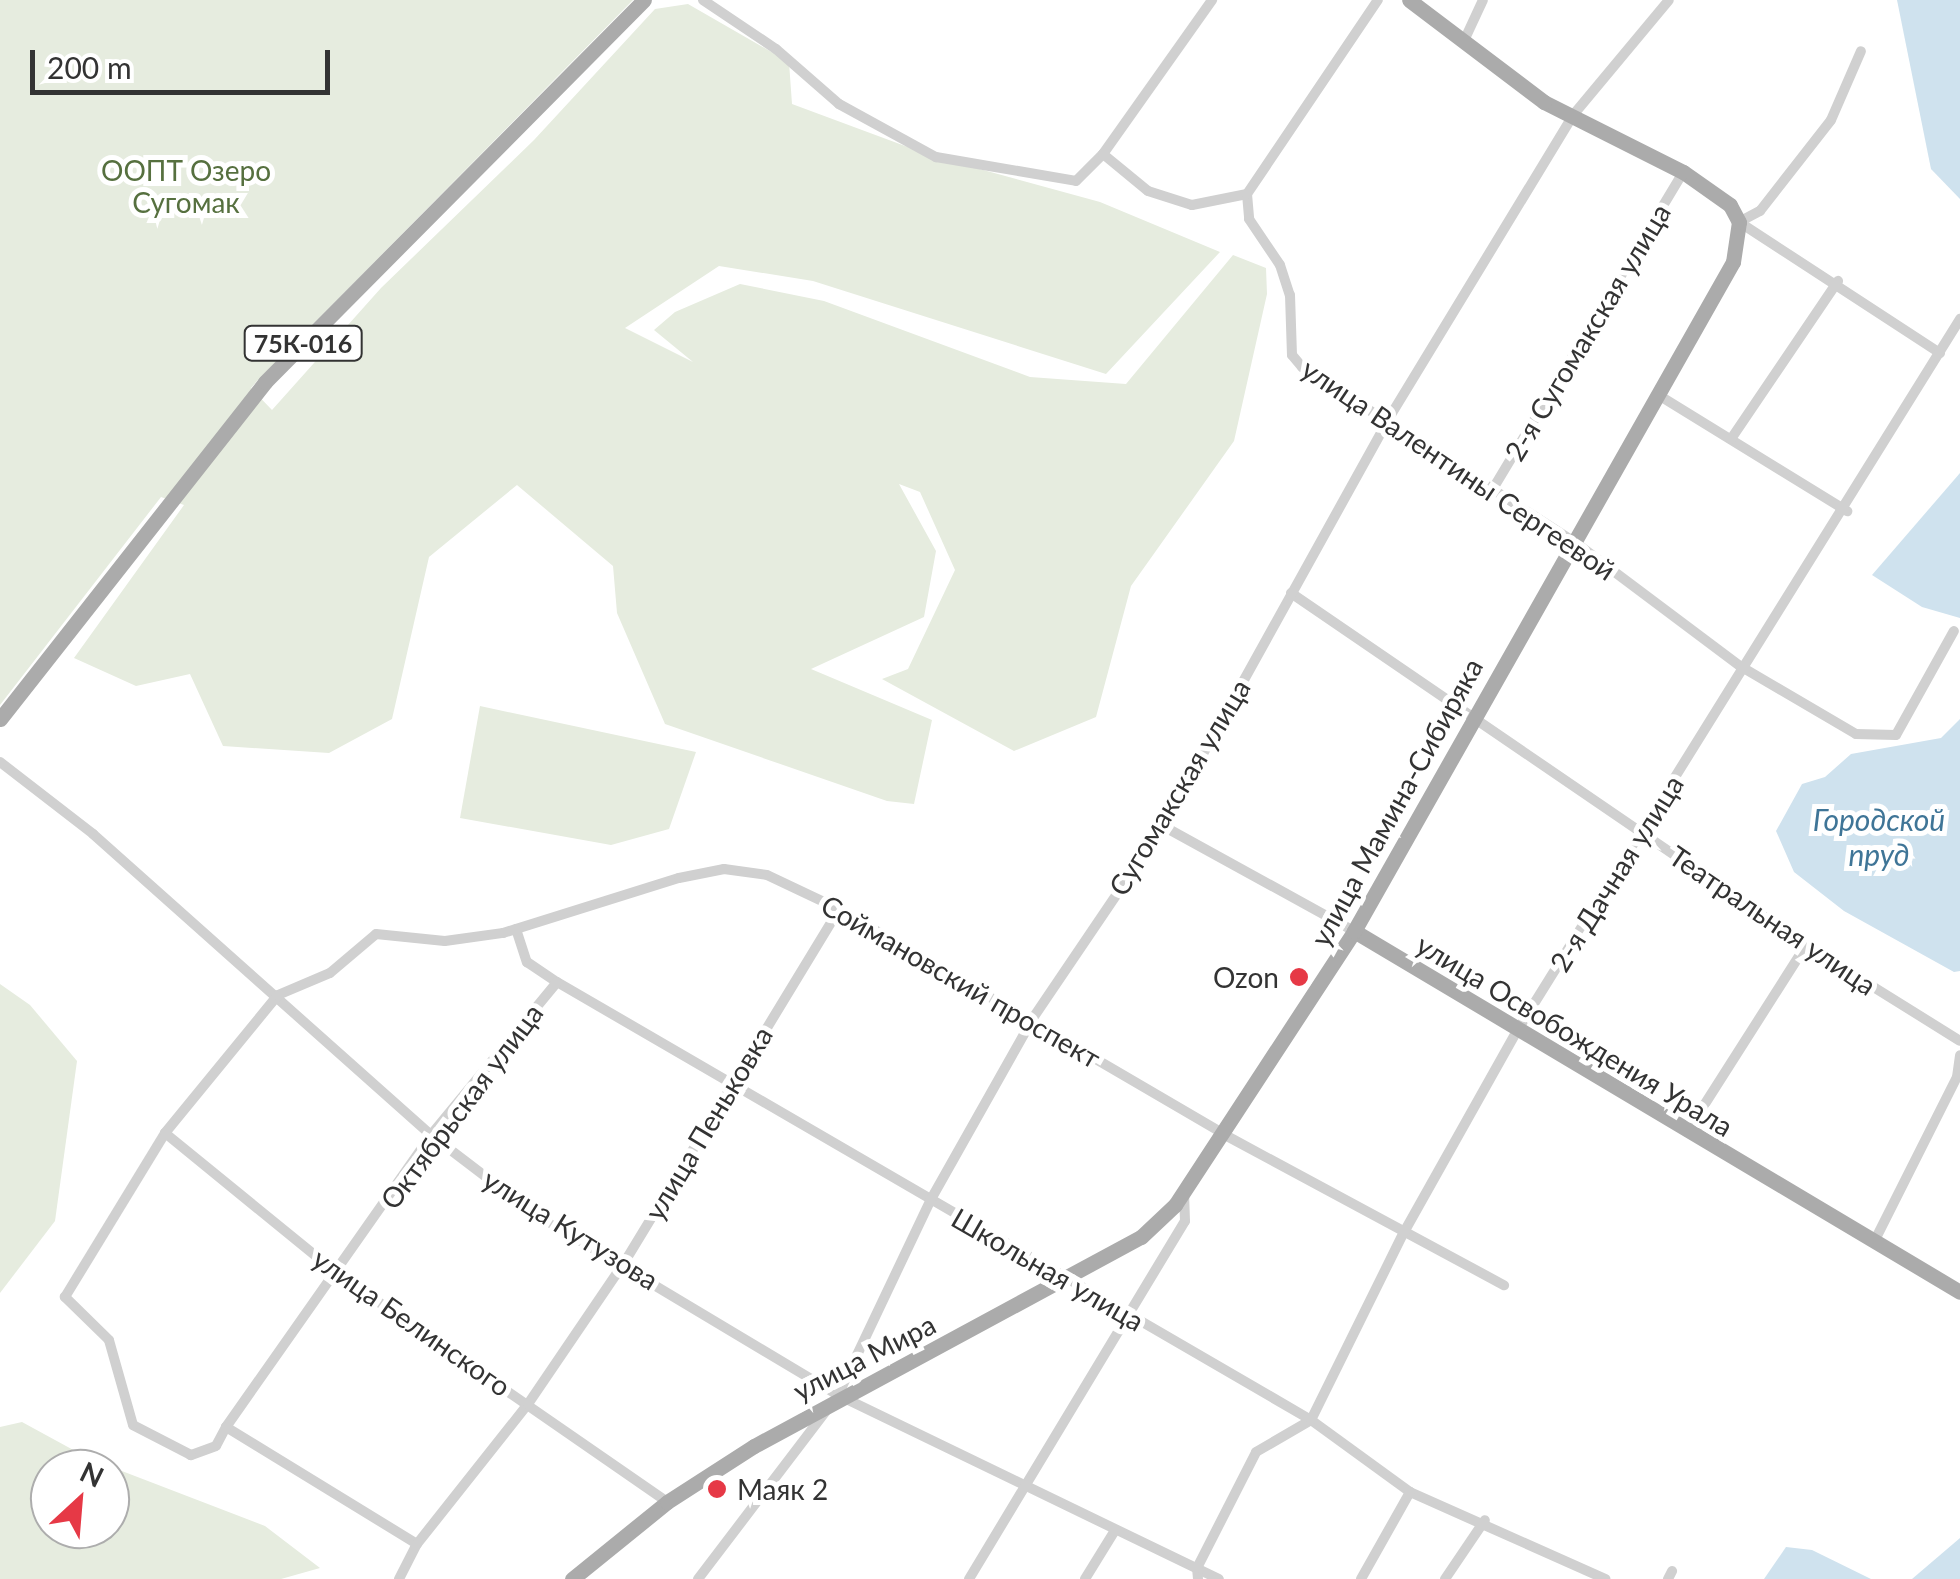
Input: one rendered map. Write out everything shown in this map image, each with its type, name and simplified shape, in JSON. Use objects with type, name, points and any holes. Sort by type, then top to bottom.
[{"type":"main road","name":"75К-016","points":[[0,719],[265,382],[644,0]]},
{"type":"main road","points":[[1409,0],[1544,102],[1683,172],[1730,204],[1739,222]]},
{"type":"main road","name":"улица Мамина-Сибиряка","points":[[1184,1192],[1225,1136],[1354,931],[1468,719],[1576,543],[1733,262],[1739,222]]},
{"type":"main road","name":"улица Освобождения Урала","points":[[1354,931],[1517,1032],[1960,1292]]},
{"type":"main road","name":"улица Мира","points":[[572,1579],[667,1502],[838,1395],[915,1362],[1141,1236],[1184,1192]]},
{"type":"street","points":[[703,0],[776,49],[839,104],[936,157],[1076,180],[1104,154],[1212,0]]},
{"type":"street","points":[[1104,154],[1148,191],[1192,204],[1247,194],[1378,0]]},
{"type":"street","points":[[1463,44],[1484,0]]},
{"type":"street","name":"Сугомакская улица","points":[[698,1579],[838,1395],[930,1200],[1033,1018],[1162,826],[1386,423],[1574,114],[1669,0]]},
{"type":"street","points":[[1739,222],[1760,211],[1832,120],[1861,51]]},
{"type":"street","name":"2-я Сугомакская улица","points":[[1492,492],[1683,172]]},
{"type":"street","name":"улица Валентины Сергеевой","points":[[1247,194],[1249,218],[1280,265],[1290,295],[1292,356],[1386,423],[1576,543],[1740,666],[1856,734],[1896,735],[1954,632]]},
{"type":"street","points":[[1739,222],[1838,281],[1940,353]]},
{"type":"street","points":[[1731,439],[1838,281]]},
{"type":"street","name":"2-я Дачная улица","points":[[1311,1420],[1404,1234],[1517,1032],[1644,833],[1740,666],[1847,510],[1960,319]]},
{"type":"street","points":[[1660,396],[1847,510]]},
{"type":"street","name":"Театральная улица","points":[[1291,593],[1468,719],[1644,833],[1806,945],[1960,1041]]},
{"type":"street","name":"улица Кутузова","points":[[0,762],[278,995],[431,1135],[532,1212],[624,1263],[838,1395],[1026,1490],[1198,1573],[1219,1579]]},
{"type":"street","name":"улица Освобождения Урала","points":[[1162,826],[1354,931]]},
{"type":"street","name":"Соймановский проспект","points":[[278,995],[330,974],[376,934],[445,941],[516,929],[724,869],[767,874],[840,909],[1033,1018],[1225,1136],[1504,1285]]},
{"type":"street","name":"улица Пеньковка","points":[[398,1579],[417,1544],[528,1404],[624,1263],[840,909]]},
{"type":"street","name":"Школьная улица","points":[[516,929],[527,962],[557,982],[1066,1276],[1129,1318],[1311,1420],[1410,1492],[1485,1520],[1605,1579]]},
{"type":"street","points":[[1687,1132],[1806,945]]},
{"type":"street","name":"Октябрьская улица","points":[[165,1133],[65,1297],[109,1340],[133,1425],[191,1455],[216,1446],[431,1135],[557,982]]},
{"type":"street","points":[[165,1133],[278,995]]},
{"type":"street","points":[[1875,1240],[1957,1077],[1960,1056]]},
{"type":"street","name":"улица Белинского","points":[[165,1133],[338,1274],[667,1502]]},
{"type":"street","name":"улица Мамина-Сибиряка","points":[[969,1579],[1185,1222],[1184,1192]]},
{"type":"street","points":[[1198,1573],[1256,1452],[1311,1420]]},
{"type":"street","points":[[226,1427],[417,1544]]},
{"type":"street","points":[[1361,1579],[1410,1492]]},
{"type":"street","points":[[1445,1579],[1485,1520]]},
{"type":"street","points":[[1085,1579],[1114,1532]]},
{"type":"green space","name":"ООПТ Озеро Сугомак","points":[[0,0],[633,0],[257,381],[251,388],[272,410],[381,288],[534,140],[655,9],[688,4],[789,62],[792,104],[932,156],[1100,202],[1220,252],[1106,374],[813,281],[719,266],[625,328],[693,362],[654,330],[675,312],[740,284],[824,301],[1030,377],[1126,384],[1233,255],[1266,268],[1267,294],[1234,441],[1131,586],[1096,717],[1014,751],[882,679],[908,669],[955,570],[920,492],[899,484],[936,551],[924,617],[811,669],[932,720],[914,804],[887,801],[665,724],[617,613],[613,566],[517,485],[429,557],[392,719],[329,753],[223,746],[190,674],[136,686],[74,658],[184,505],[161,497],[0,705]]},
{"type":"green space","points":[[480,706],[696,752],[669,829],[611,845],[460,818]]},
{"type":"green space","points":[[0,984],[30,1005],[77,1061],[55,1221],[0,1293]]},
{"type":"green space","points":[[22,1422],[72,1449],[30,1449],[30,1549],[130,1549],[130,1474],[265,1526],[320,1568],[281,1579],[0,1579],[0,1427]]},
{"type":"water","points":[[1897,0],[1960,0],[1960,199],[1931,169]]},
{"type":"water","points":[[1960,473],[1960,618],[1922,607],[1872,575]]},
{"type":"water","name":"Городской пруд","points":[[1960,719],[1960,971],[1954,972],[1844,911],[1794,872],[1776,831],[1802,784],[1825,777],[1851,754],[1941,738]]},
{"type":"water","points":[[1960,1538],[1960,1579],[1912,1579]]},
{"type":"water","points":[[1786,1547],[1812,1550],[1871,1579],[1764,1579]]},
{"type":"place","name":"Ozon","points":[[1299,977]]},
{"type":"place","name":"Маяк 2","points":[[717,1489]]}]
